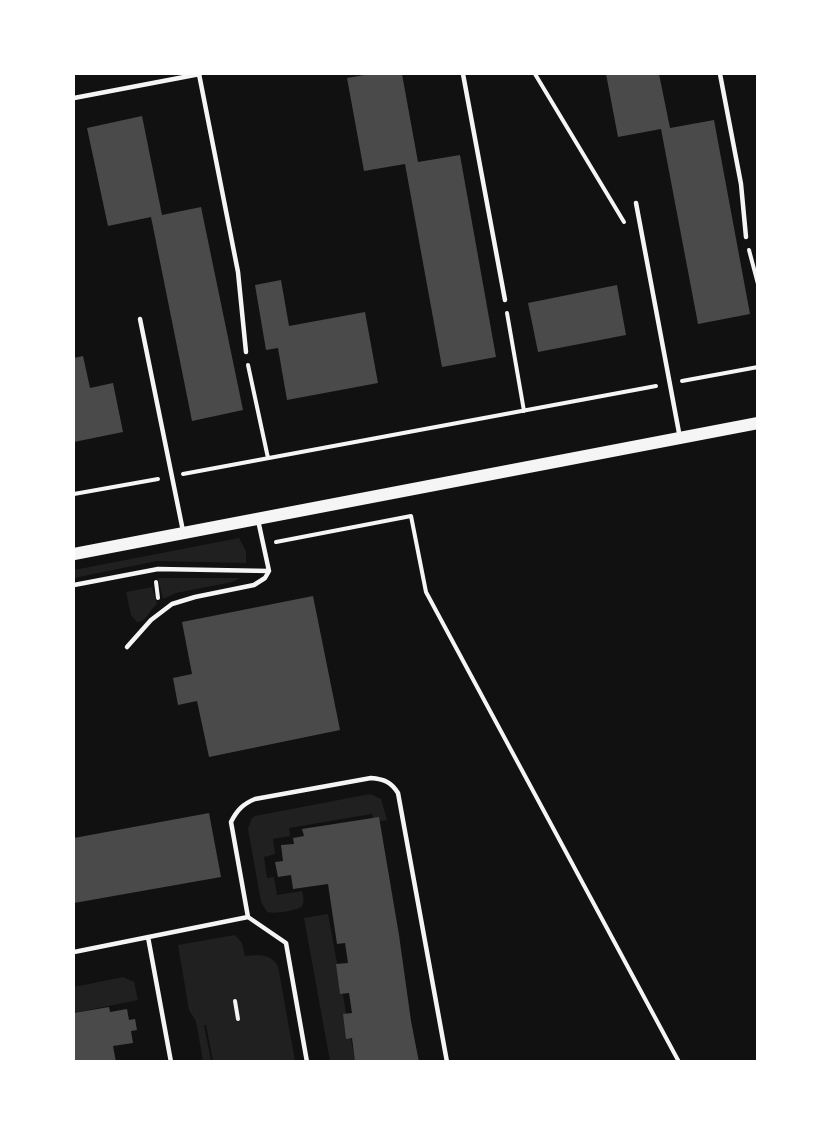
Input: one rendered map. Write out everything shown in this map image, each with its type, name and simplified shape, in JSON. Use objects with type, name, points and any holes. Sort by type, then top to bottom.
[{"type":"main road","points":[[74,554],[758,423]]},
{"type":"lane","points":[[74,98],[199,74],[238,272],[246,352]]},
{"type":"lane","points":[[462,74],[505,300]]},
{"type":"lane","points":[[720,74],[741,184],[746,237]]},
{"type":"lane","points":[[636,203],[680,438]]},
{"type":"lane","points":[[140,319],[184,534]]},
{"type":"lane","points":[[127,647],[151,620],[172,604],[254,585],[266,578],[269,571],[258,520]]},
{"type":"lane","points":[[74,585],[158,569],[269,571]]},
{"type":"lane","points":[[307,1062],[286,943],[248,917],[231,822],[243,804],[255,799],[371,777],[392,784],[398,793],[447,1062]]},
{"type":"lane","points":[[74,952],[248,917]]},
{"type":"lane","points":[[148,937],[171,1062]]},
{"type":"path","points":[[535,74],[629,230]]},
{"type":"path","points":[[746,237],[758,284]]},
{"type":"path","points":[[505,300],[524,411]]},
{"type":"path","points":[[246,352],[268,458]]},
{"type":"path","points":[[74,494],[758,367]]},
{"type":"path","points":[[263,544],[411,516],[426,592],[679,1062]]},
{"type":"path","points":[[234,1001],[238,1019]]},
{"type":"shaded area","points":[[239,538],[246,551],[246,563],[157,561],[74,578],[74,570]]},
{"type":"shaded area","points":[[158,578],[240,578],[232,582],[176,593],[163,599]]},
{"type":"shaded area","points":[[152,587],[157,604],[146,618],[137,622],[131,615],[126,592]]},
{"type":"shaded area","points":[[370,794],[381,799],[387,820],[374,822],[372,814],[289,828],[290,836],[273,839],[275,854],[264,857],[267,878],[274,877],[277,895],[302,891],[304,901],[302,906],[296,909],[267,912],[261,902],[248,829],[252,818]]},
{"type":"shaded area","points":[[328,914],[355,1061],[330,1061],[304,918]]},
{"type":"shaded area","points":[[235,935],[242,943],[245,956],[267,957],[278,966],[295,1061],[213,1061],[206,1025],[204,1025],[211,1061],[203,1061],[196,1021],[189,1010],[178,945]]},
{"type":"shaded area","points":[[123,977],[134,982],[138,1000],[74,1013],[74,987]]},
{"type":"building","points":[[370,74],[402,74],[418,162],[460,155],[496,357],[442,367],[405,164],[364,171],[347,78]]},
{"type":"building","points":[[606,74],[659,74],[670,128],[714,120],[750,314],[698,324],[661,129],[618,137]]},
{"type":"building","points":[[142,116],[162,215],[201,207],[243,410],[192,421],[151,217],[108,226],[87,128]]},
{"type":"building","points":[[281,280],[289,326],[365,312],[378,383],[287,400],[278,348],[266,350],[255,285]]},
{"type":"building","points":[[617,285],[626,335],[538,352],[528,303]]},
{"type":"building","points":[[83,356],[90,388],[113,383],[123,432],[74,442],[74,358]]},
{"type":"building","points":[[313,596],[340,730],[209,757],[197,701],[178,705],[173,678],[192,674],[182,622]]},
{"type":"building","points":[[209,813],[221,877],[74,903],[74,838]]},
{"type":"building","points":[[379,817],[419,1062],[355,1062],[352,1038],[346,1039],[343,1014],[352,1013],[349,993],[340,994],[336,964],[348,963],[345,943],[337,944],[328,884],[293,889],[291,875],[278,877],[275,862],[283,861],[281,845],[294,844],[293,838],[304,836],[302,829]]},
{"type":"building","points":[[109,1007],[110,1012],[127,1009],[129,1020],[135,1019],[137,1030],[131,1031],[133,1043],[113,1046],[116,1062],[74,1062],[74,1013]]}]
